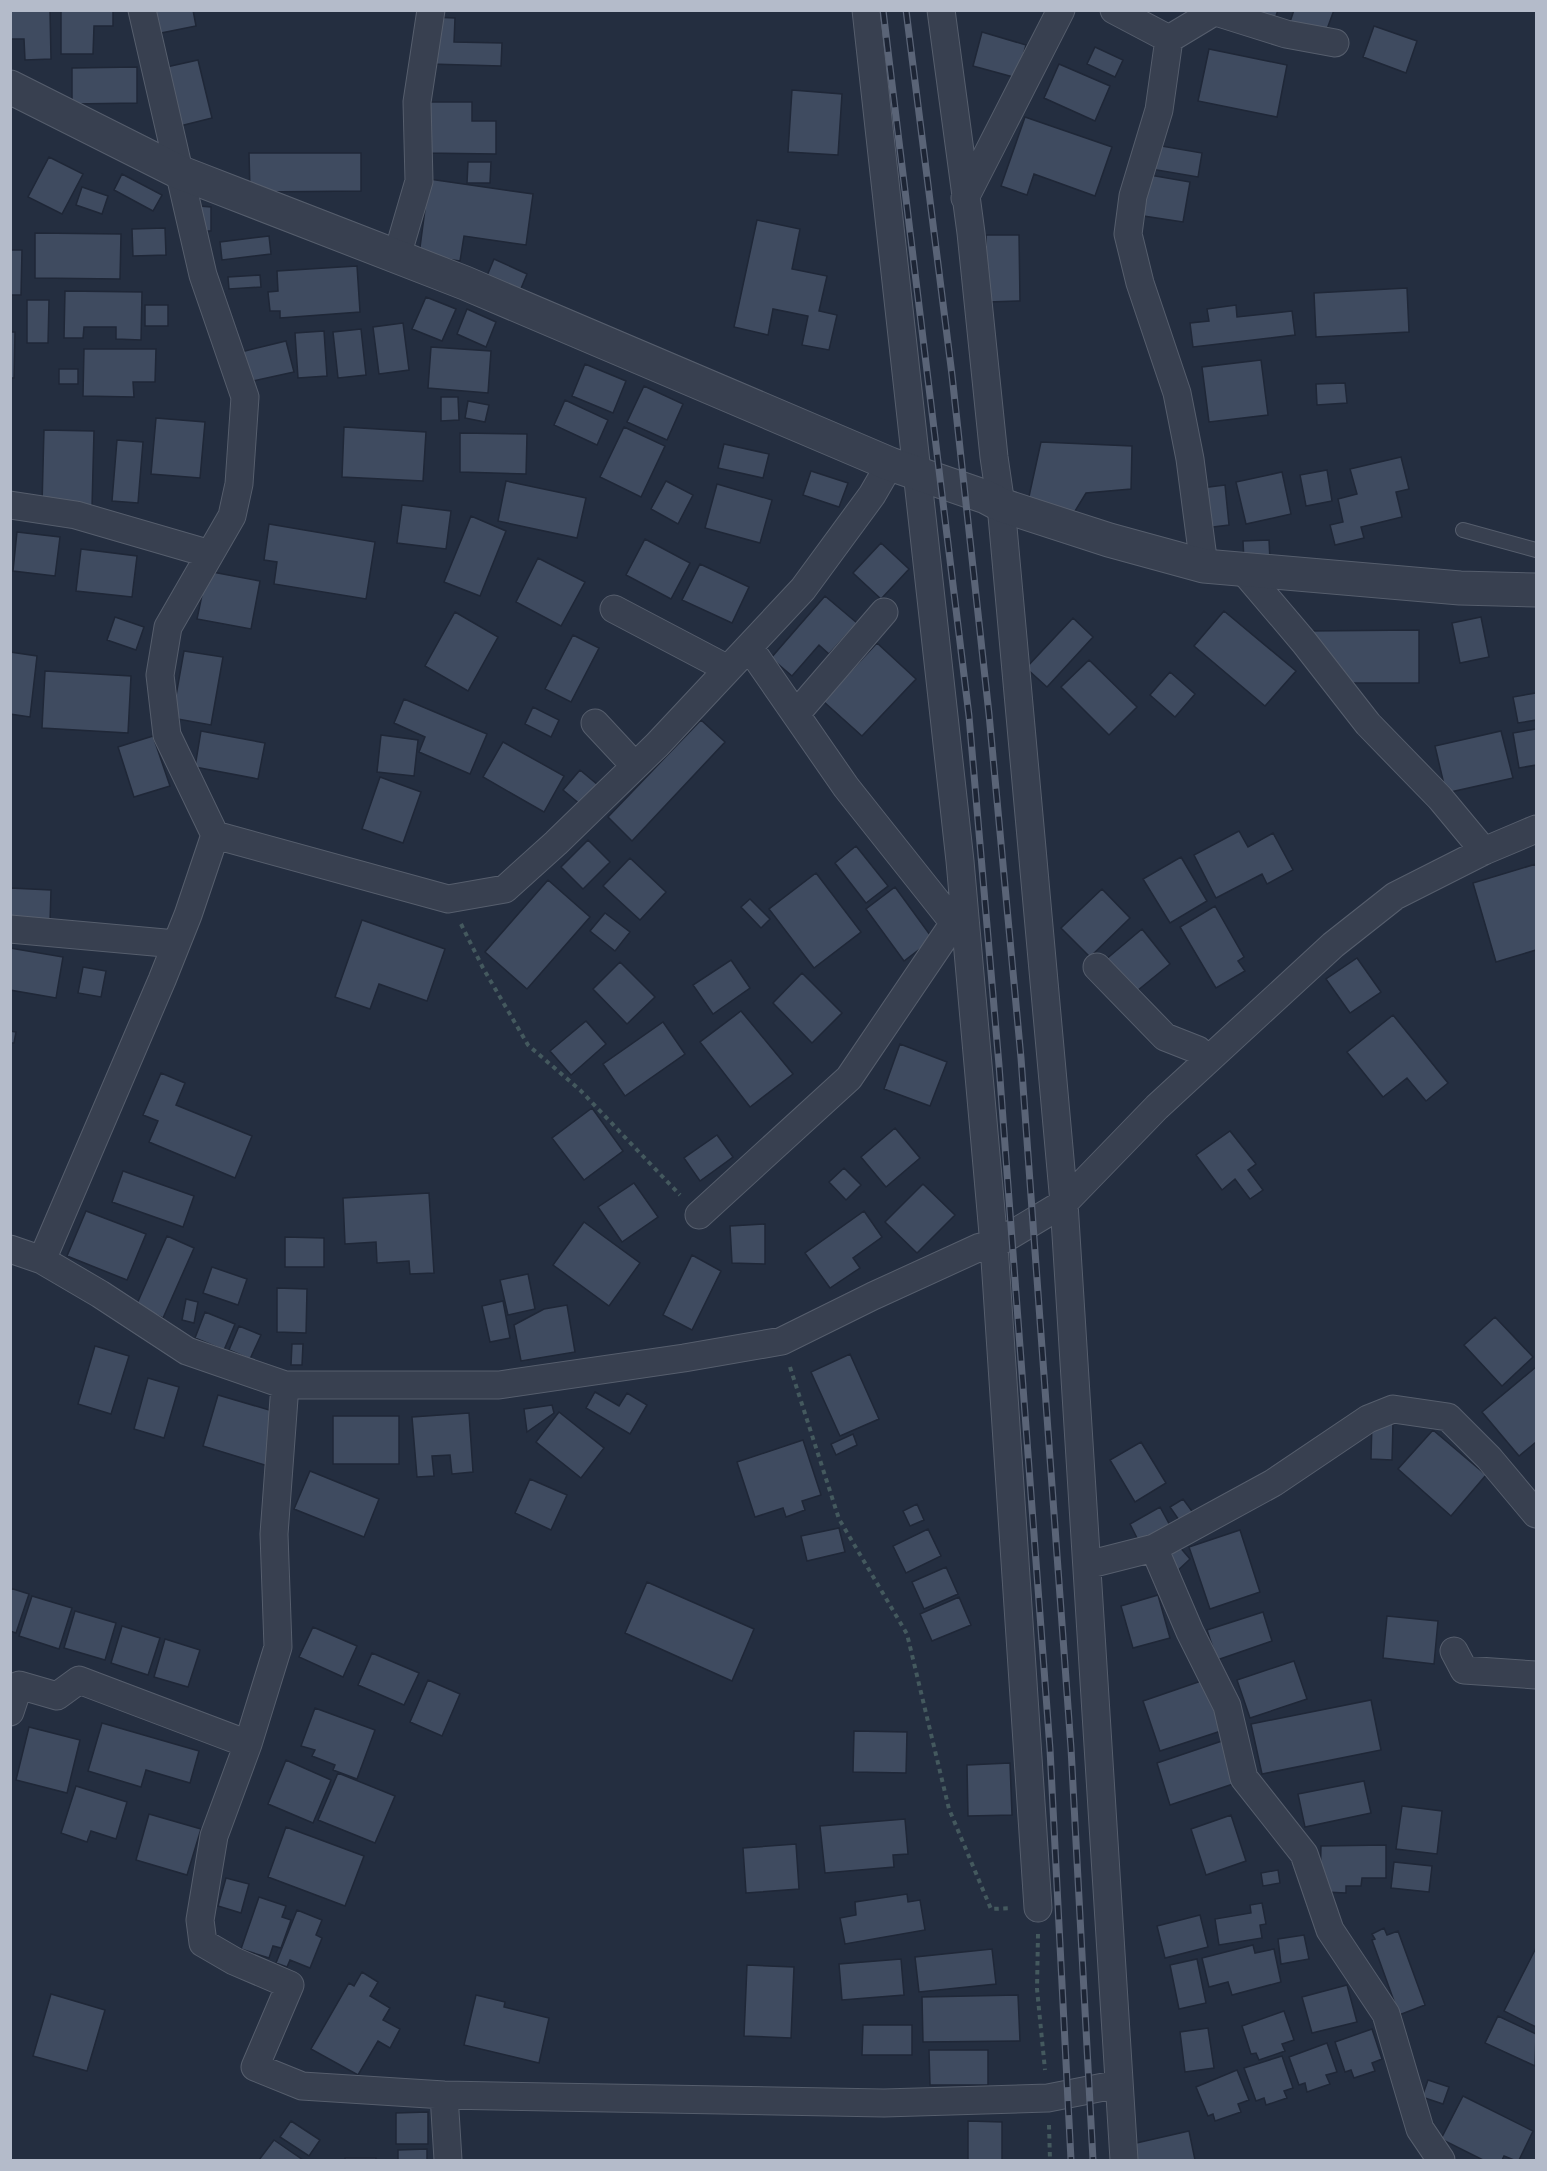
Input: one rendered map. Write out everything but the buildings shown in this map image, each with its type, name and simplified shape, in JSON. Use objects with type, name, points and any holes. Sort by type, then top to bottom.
[{"type":"street","points":[[42,1260],[176,945],[215,835],[167,735],[160,675],[168,627],[232,516],[239,484],[245,397],[203,275],[142,10]]},
{"type":"street","points":[[397,256],[419,181],[417,102],[432,10]]},
{"type":"street","points":[[866,10],[904,469],[960,861],[994,1245],[1038,1908]]},
{"type":"street","points":[[941,10],[971,233],[993,457],[1001,505],[1064,1203],[1124,2160]]},
{"type":"street","points":[[965,198],[1061,10]]},
{"type":"street","points":[[1114,10],[1169,39]]},
{"type":"street","points":[[1169,39],[1216,11],[1286,34],[1335,44]]},
{"type":"street","points":[[1169,39],[1159,110],[1132,196],[1128,234],[1140,283],[1177,393],[1190,459],[1204,566]]},
{"type":"street","points":[[10,87],[179,172],[397,256],[904,469],[986,496],[1001,505],[1109,540],[1204,566],[1460,588],[1536,590]]},
{"type":"street","points":[[215,835],[448,899],[505,889],[635,766],[749,647],[803,589],[872,495],[904,469]]},
{"type":"street","points":[[10,505],[76,514],[210,554]]},
{"type":"street","points":[[1242,569],[1304,642],[1368,724],[1440,798],[1484,850]]},
{"type":"street","points":[[615,609],[728,669]]},
{"type":"street","points":[[796,714],[884,612]]},
{"type":"street","points":[[699,1215],[849,1078],[954,923],[846,788],[749,647]]},
{"type":"street","points":[[595,723],[635,766]]},
{"type":"street","points":[[10,1250],[42,1260],[100,1294],[187,1351],[285,1385],[500,1385],[782,1341],[980,1247],[994,1245],[1064,1203],[1157,1107],[1203,1055],[1333,945],[1395,896],[1484,850],[1536,829]]},
{"type":"street","points":[[10,929],[176,945]]},
{"type":"street","points":[[1097,967],[1165,1037],[1203,1055]]},
{"type":"street","points":[[285,1385],[274,1534],[278,1647],[248,1744],[214,1836],[200,1920],[203,1943],[234,1960],[290,1985],[255,2067],[302,2086],[444,2095],[884,2103],[1048,2098],[1119,2084]]},
{"type":"street","points":[[1087,1565],[1154,1548],[1273,1483],[1368,1419],[1393,1409],[1448,1417],[1489,1458],[1536,1514]]},
{"type":"street","points":[[1154,1548],[1190,1632],[1227,1706],[1244,1778],[1304,1854],[1330,1930],[1386,2014],[1420,2129],[1441,2160]]},
{"type":"street","points":[[1454,1652],[1464,1670],[1536,1675]]},
{"type":"street","points":[[10,1712],[19,1685],[57,1696],[80,1680],[248,1744]]},
{"type":"street","points":[[444,2095],[448,2160]]},
{"type":"lane","points":[[1463,530],[1536,550]]},
{"type":"path","points":[[448,899],[483,968],[528,1046],[580,1090],[699,1215]]},
{"type":"path","points":[[782,1341],[839,1519],[907,1634],[949,1809],[991,1909],[1038,1908],[1037,1989],[1048,2098],[1050,2160]]},
{"type":"railway","points":[[883,10],[969,716],[999,1065],[1050,1749],[1071,2160]]},
{"type":"railway","points":[[906,10],[952,375],[989,714],[1021,1058],[1071,1748],[1093,2160]]}]
